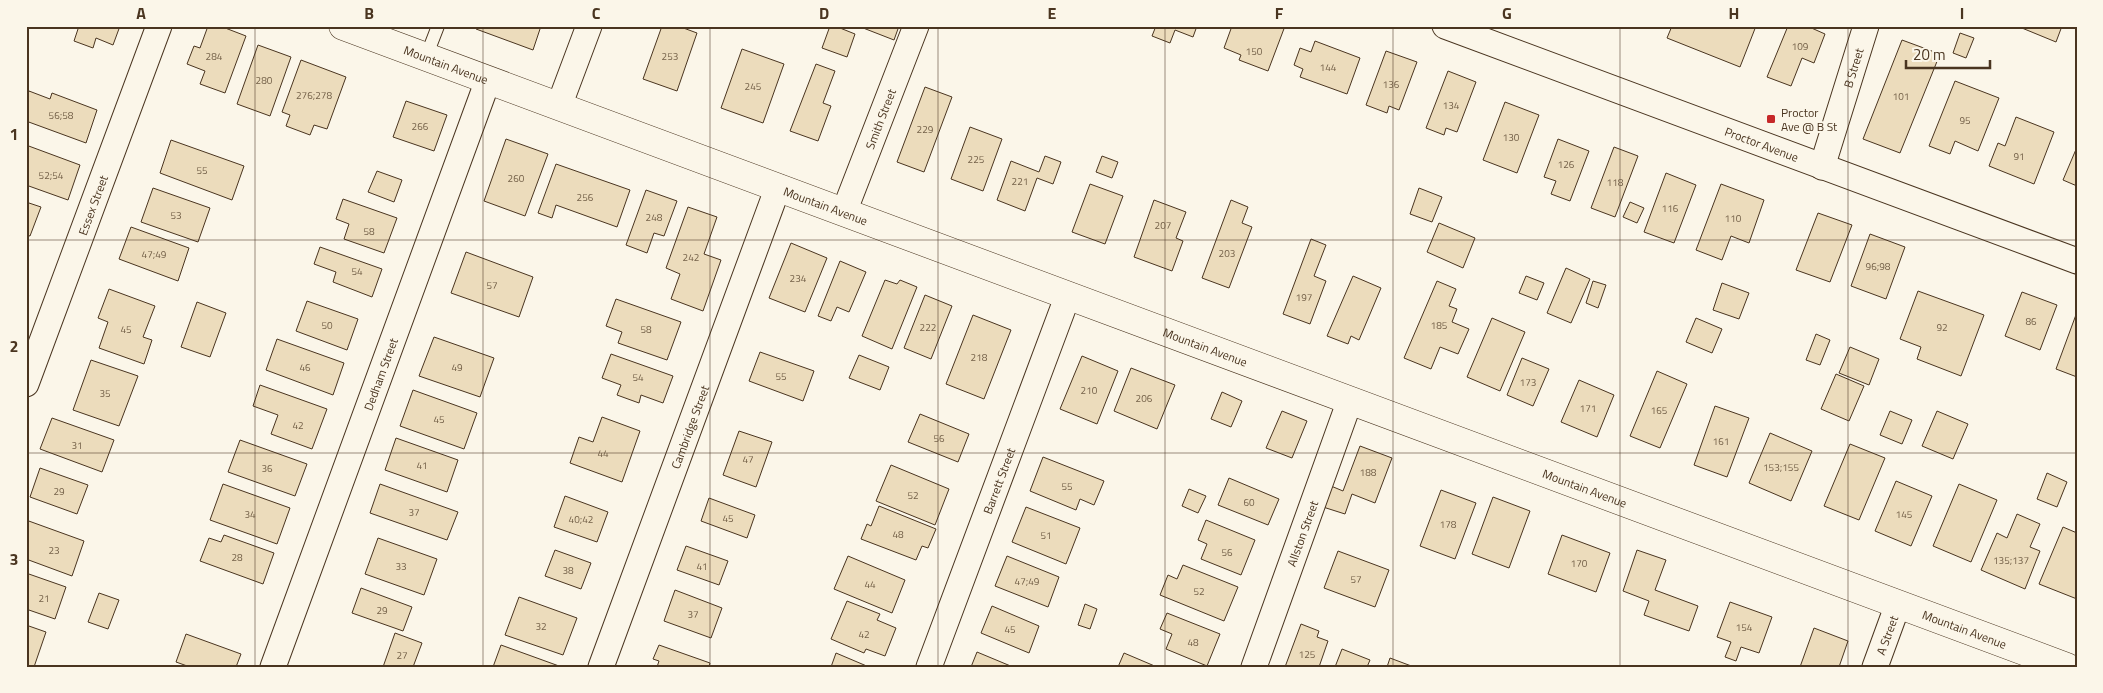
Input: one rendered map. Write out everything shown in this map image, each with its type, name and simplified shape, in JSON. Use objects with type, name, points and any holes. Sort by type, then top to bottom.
[{"type":"street","name":"Essex Street","points":[[26,384],[159,26]]},
{"type":"street","points":[[559,106],[589,26]]},
{"type":"street","name":"Smith Street","points":[[844,212],[916,26]]},
{"type":"street","name":"Proctor Avenue","points":[[1445,26],[2077,261]]},
{"type":"street","name":"B Street","points":[[1822,167],[1866,26]]},
{"type":"street","name":"Mountain Avenue","points":[[351,28],[2067,667]]},
{"type":"street","name":"Dedham Street","points":[[273,667],[488,80]]},
{"type":"street","name":"Cambridge Street","points":[[601,667],[778,187]]},
{"type":"street","name":"Barrett Street","points":[[929,667],[1068,294]]},
{"type":"street","name":"Allston Street","points":[[1254,667],[1350,400]]},
{"type":"street","name":"A Street","points":[[1875,667],[1898,604]]},
{"type":"lane","points":[[426,57],[438,26]]},
{"type":"building","points":[[79,26],[120,26],[113,45],[96,38],[93,48],[74,41]]},
{"type":"building","points":[[208,26],[220,26],[246,36],[225,93],[200,84],[205,71],[187,64],[194,46],[200,48]]},
{"type":"building","points":[[477,26],[541,26],[533,50],[476,29]]},
{"type":"building","points":[[662,26],[678,26],[697,33],[677,91],[643,79]]},
{"type":"building","points":[[830,26],[835,26],[855,34],[847,57],[822,48]]},
{"type":"building","points":[[858,26],[899,26],[894,40]]},
{"type":"building","points":[[1156,26],[1197,26],[1193,37],[1175,30],[1170,43],[1152,36]]},
{"type":"building","points":[[1232,26],[1285,26],[1268,71],[1239,60],[1241,55],[1224,48]]},
{"type":"building","points":[[1672,26],[1756,26],[1740,67],[1667,38]]},
{"type":"building","points":[[1788,26],[1807,26],[1825,34],[1814,63],[1802,58],[1791,86],[1767,77]]},
{"type":"building","points":[[2017,26],[2062,26],[2056,42]]},
{"type":"building","points":[[1960,33],[1974,38],[1966,58],[1953,53]]},
{"type":"building","points":[[1902,40],[1940,54],[1900,153],[1863,139]]},
{"type":"building","points":[[1315,41],[1360,58],[1347,94],[1300,77],[1303,69],[1294,65],[1300,48],[1311,52]]},
{"type":"building","points":[[258,45],[291,57],[270,116],[237,104]]},
{"type":"building","points":[[742,49],[784,64],[763,123],[721,108]]},
{"type":"building","points":[[1386,51],[1417,62],[1399,110],[1389,106],[1387,113],[1366,105]]},
{"type":"building","points":[[301,60],[346,77],[327,129],[314,125],[310,135],[286,126],[290,115],[282,112]]},
{"type":"building","points":[[816,64],[835,71],[823,103],[831,106],[818,141],[790,131]]},
{"type":"building","points":[[1448,71],[1476,82],[1457,132],[1446,128],[1444,135],[1426,128]]},
{"type":"building","points":[[1955,81],[1999,98],[1978,151],[1955,141],[1950,154],[1929,146]]},
{"type":"building","points":[[925,87],[952,97],[924,172],[897,162]]},
{"type":"building","points":[[29,91],[50,99],[52,93],[97,110],[86,143],[26,121],[26,99]]},
{"type":"building","points":[[406,101],[447,115],[434,151],[393,137]]},
{"type":"building","points":[[1505,102],[1539,115],[1517,173],[1483,160]]},
{"type":"building","points":[[2016,117],[2054,132],[2034,184],[1989,166],[1998,143],[2005,146]]},
{"type":"building","points":[[970,127],[1002,139],[983,191],[951,179]]},
{"type":"building","points":[[506,139],[548,154],[525,216],[484,201]]},
{"type":"building","points":[[1558,139],[1589,151],[1570,201],[1551,194],[1556,181],[1544,177]]},
{"type":"building","points":[[171,140],[244,166],[232,200],[160,173]]},
{"type":"building","points":[[26,145],[80,165],[68,200],[26,185]]},
{"type":"building","points":[[1614,147],[1638,156],[1615,217],[1591,208]]},
{"type":"building","points":[[2077,147],[2077,186],[2063,180]]},
{"type":"building","points":[[1045,156],[1061,162],[1053,184],[1037,178],[1025,211],[997,200],[1011,161],[1039,172]]},
{"type":"building","points":[[1102,156],[1118,162],[1112,178],[1096,172]]},
{"type":"building","points":[[556,164],[630,190],[617,227],[556,205],[552,218],[538,213]]},
{"type":"building","points":[[377,171],[402,180],[394,202],[368,192]]},
{"type":"building","points":[[1666,173],[1696,185],[1674,243],[1644,232]]},
{"type":"building","points":[[1090,184],[1123,196],[1105,244],[1072,232]]},
{"type":"building","points":[[1721,184],[1764,200],[1749,243],[1731,236],[1722,260],[1696,250]]},
{"type":"building","points":[[153,188],[210,208],[198,242],[141,222]]},
{"type":"building","points":[[1419,188],[1442,197],[1432,222],[1410,214]]},
{"type":"building","points":[[646,190],[677,201],[664,236],[654,233],[647,253],[626,245]]},
{"type":"building","points":[[343,199],[397,218],[384,253],[344,239],[349,224],[336,219]]},
{"type":"building","points":[[1154,200],[1186,212],[1176,238],[1183,241],[1172,271],[1134,257]]},
{"type":"building","points":[[1231,200],[1248,207],[1242,223],[1252,227],[1229,288],[1202,278]]},
{"type":"building","points":[[26,202],[41,207],[30,236],[26,235]]},
{"type":"building","points":[[1630,202],[1644,208],[1637,223],[1623,217]]},
{"type":"building","points":[[688,207],[717,217],[704,254],[721,260],[703,311],[671,299],[680,274],[666,268]]},
{"type":"building","points":[[1818,213],[1852,225],[1830,282],[1796,270]]},
{"type":"building","points":[[1439,223],[1475,238],[1463,268],[1427,252]]},
{"type":"building","points":[[131,227],[189,248],[178,281],[119,259]]},
{"type":"building","points":[[1870,234],[1905,247],[1886,299],[1851,286]]},
{"type":"building","points":[[1311,239],[1326,245],[1314,276],[1326,281],[1310,324],[1283,314]]},
{"type":"building","points":[[791,243],[827,258],[805,312],[769,298]]},
{"type":"building","points":[[320,247],[382,269],[372,297],[333,282],[336,272],[314,264]]},
{"type":"building","points":[[466,252],[533,277],[519,317],[451,293]]},
{"type":"building","points":[[840,261],[866,272],[849,312],[837,307],[831,321],[818,316]]},
{"type":"building","points":[[1566,268],[1590,279],[1571,323],[1547,313]]},
{"type":"building","points":[[1353,276],[1381,288],[1359,340],[1351,336],[1348,344],[1327,336]]},
{"type":"building","points":[[1526,276],[1544,283],[1537,300],[1519,293]]},
{"type":"building","points":[[885,280],[897,284],[900,280],[917,287],[892,349],[862,336]]},
{"type":"building","points":[[1437,281],[1456,289],[1449,306],[1457,309],[1452,322],[1469,329],[1458,354],[1440,347],[1431,369],[1404,358]]},
{"type":"building","points":[[1593,281],[1606,285],[1598,308],[1586,303]]},
{"type":"building","points":[[1722,283],[1749,293],[1739,319],[1713,310]]},
{"type":"building","points":[[109,289],[155,306],[143,337],[152,340],[144,364],[99,348],[108,322],[98,318]]},
{"type":"building","points":[[1918,291],[1984,315],[1961,376],[1917,359],[1921,347],[1900,339]]},
{"type":"building","points":[[2022,292],[2057,305],[2040,350],[2005,336]]},
{"type":"building","points":[[925,295],[952,306],[931,359],[904,348]]},
{"type":"building","points":[[616,299],[681,322],[667,360],[618,343],[622,332],[606,326]]},
{"type":"building","points":[[307,301],[358,319],[347,350],[296,331]]},
{"type":"building","points":[[197,302],[226,313],[210,357],[181,347]]},
{"type":"building","points":[[2077,312],[2077,377],[2056,369]]},
{"type":"building","points":[[973,315],[1011,330],[984,399],[946,384]]},
{"type":"building","points":[[1492,318],[1525,332],[1500,391],[1467,377]]},
{"type":"building","points":[[1696,318],[1722,329],[1712,353],[1686,342]]},
{"type":"building","points":[[1816,334],[1830,340],[1820,365],[1806,360]]},
{"type":"building","points":[[434,337],[494,358],[480,397],[419,376]]},
{"type":"building","points":[[277,339],[344,363],[333,395],[266,370]]},
{"type":"building","points":[[1850,347],[1879,359],[1869,385],[1839,373]]},
{"type":"building","points":[[760,352],[814,371],[803,401],[749,381]]},
{"type":"building","points":[[611,354],[673,376],[663,403],[641,395],[639,403],[617,395],[621,385],[602,378]]},
{"type":"building","points":[[859,355],[889,367],[880,390],[849,378]]},
{"type":"building","points":[[1082,356],[1118,371],[1097,424],[1060,409]]},
{"type":"building","points":[[1522,358],[1549,369],[1533,406],[1507,395]]},
{"type":"building","points":[[91,360],[138,376],[119,426],[73,410]]},
{"type":"building","points":[[1131,368],[1175,385],[1157,429],[1114,411]]},
{"type":"building","points":[[1657,371],[1687,384],[1660,448],[1630,436]]},
{"type":"building","points":[[1836,374],[1864,386],[1849,421],[1821,409]]},
{"type":"building","points":[[1579,380],[1614,395],[1597,437],[1561,422]]},
{"type":"building","points":[[260,385],[327,409],[312,449],[271,434],[278,415],[253,406]]},
{"type":"building","points":[[413,390],[477,413],[464,449],[400,426]]},
{"type":"building","points":[[1222,392],[1242,401],[1231,427],[1211,419]]},
{"type":"building","points":[[1715,406],[1749,418],[1727,477],[1694,465]]},
{"type":"building","points":[[1282,411],[1307,421],[1292,458],[1266,448]]},
{"type":"building","points":[[1890,411],[1912,420],[1902,444],[1880,435]]},
{"type":"building","points":[[1937,411],[1968,424],[1953,459],[1922,446]]},
{"type":"building","points":[[920,414],[969,434],[958,462],[908,442]]},
{"type":"building","points":[[602,417],[640,431],[622,482],[570,463],[579,437],[593,442]]},
{"type":"building","points":[[52,418],[114,440],[102,472],[40,449]]},
{"type":"building","points":[[739,431],[772,442],[756,487],[723,475]]},
{"type":"building","points":[[1770,433],[1812,451],[1791,501],[1749,483]]},
{"type":"building","points":[[396,438],[458,460],[447,492],[385,470]]},
{"type":"building","points":[[240,440],[307,464],[295,496],[228,472]]},
{"type":"building","points":[[1850,444],[1885,458],[1859,520],[1824,506]]},
{"type":"building","points":[[1360,446],[1392,458],[1375,503],[1352,494],[1345,514],[1323,507],[1331,486],[1343,491]]},
{"type":"building","points":[[1043,457],[1104,481],[1094,505],[1080,499],[1076,510],[1030,491]]},
{"type":"building","points":[[891,465],[949,489],[935,525],[876,501]]},
{"type":"building","points":[[40,468],[88,485],[77,514],[30,497]]},
{"type":"building","points":[[2047,473],[2067,482],[2057,507],[2037,499]]},
{"type":"building","points":[[1229,478],[1279,499],[1268,525],[1218,505]]},
{"type":"building","points":[[1896,481],[1932,496],[1911,546],[1875,531]]},
{"type":"building","points":[[223,484],[290,508],[277,544],[210,520]]},
{"type":"building","points":[[380,484],[458,512],[447,540],[370,513]]},
{"type":"building","points":[[1959,484],[1997,500],[1971,562],[1933,546]]},
{"type":"building","points":[[1189,489],[1206,496],[1198,513],[1182,506]]},
{"type":"building","points":[[1441,490],[1476,503],[1455,559],[1420,546]]},
{"type":"building","points":[[565,496],[608,512],[597,542],[554,527]]},
{"type":"building","points":[[1493,497],[1530,511],[1509,568],[1472,554]]},
{"type":"building","points":[[709,498],[755,515],[747,538],[701,521]]},
{"type":"building","points":[[879,506],[936,529],[928,548],[922,546],[916,560],[861,539],[867,524],[871,526]]},
{"type":"building","points":[[1026,507],[1080,528],[1066,564],[1012,542]]},
{"type":"building","points":[[2017,514],[2040,524],[2030,547],[2040,551],[2025,589],[1981,570],[1997,533],[2007,538]]},
{"type":"building","points":[[26,520],[84,541],[72,576],[26,559]]},
{"type":"building","points":[[1206,520],[1255,540],[1241,575],[1201,559],[1207,544],[1198,540]]},
{"type":"building","points":[[2063,527],[2077,533],[2077,599],[2039,584]]},
{"type":"building","points":[[224,535],[274,553],[263,584],[200,561],[209,538],[221,542]]},
{"type":"building","points":[[1562,535],[1610,553],[1596,592],[1548,574]]},
{"type":"building","points":[[378,538],[437,559],[424,595],[365,574]]},
{"type":"building","points":[[686,546],[728,561],[719,585],[677,570]]},
{"type":"building","points":[[555,550],[591,563],[581,589],[545,576]]},
{"type":"building","points":[[1637,550],[1666,560],[1655,590],[1698,606],[1689,631],[1644,615],[1649,601],[1623,591]]},
{"type":"building","points":[[1338,551],[1389,570],[1375,607],[1324,588]]},
{"type":"building","points":[[848,556],[905,580],[892,613],[834,589]]},
{"type":"building","points":[[1007,556],[1059,577],[1048,607],[995,586]]},
{"type":"building","points":[[1183,565],[1238,587],[1224,621],[1160,595],[1168,575],[1177,579]]},
{"type":"building","points":[[26,573],[66,587],[55,619],[26,609]]},
{"type":"building","points":[[361,588],[412,607],[403,631],[352,613]]},
{"type":"building","points":[[675,590],[722,608],[711,638],[664,621]]},
{"type":"building","points":[[99,593],[119,600],[108,629],[88,622]]},
{"type":"building","points":[[519,597],[577,618],[563,655],[505,635]]},
{"type":"building","points":[[847,601],[880,614],[877,620],[896,628],[885,656],[866,649],[864,653],[831,639]]},
{"type":"building","points":[[1730,602],[1772,617],[1759,653],[1741,647],[1736,661],[1725,657],[1731,642],[1717,637]]},
{"type":"building","points":[[1085,604],[1097,609],[1090,629],[1078,625]]},
{"type":"building","points":[[992,606],[1039,626],[1029,653],[981,633]]},
{"type":"building","points":[[1167,613],[1220,634],[1207,666],[1166,649],[1172,634],[1160,629]]},
{"type":"building","points":[[1301,624],[1319,631],[1317,637],[1328,641],[1319,667],[1285,667]]},
{"type":"building","points":[[26,625],[46,632],[34,667],[26,667]]},
{"type":"building","points":[[1814,628],[1848,641],[1839,667],[1800,667]]},
{"type":"building","points":[[395,633],[422,643],[413,667],[383,667]]},
{"type":"building","points":[[186,634],[241,654],[236,667],[190,667],[176,662]]},
{"type":"building","points":[[501,645],[559,666],[559,667],[493,667]]},
{"type":"building","points":[[659,645],[710,663],[709,667],[657,667],[659,661],[653,659]]},
{"type":"building","points":[[1342,649],[1370,660],[1367,667],[1335,667]]},
{"type":"building","points":[[977,652],[1013,667],[971,667]]},
{"type":"building","points":[[836,653],[869,667],[831,667]]},
{"type":"building","points":[[1124,653],[1157,667],[1118,667]]},
{"type":"building","points":[[1390,658],[1414,667],[1387,667]]},
{"type":"place","name":"Proctor Ave @ B St","points":[[1771,119]]}]
